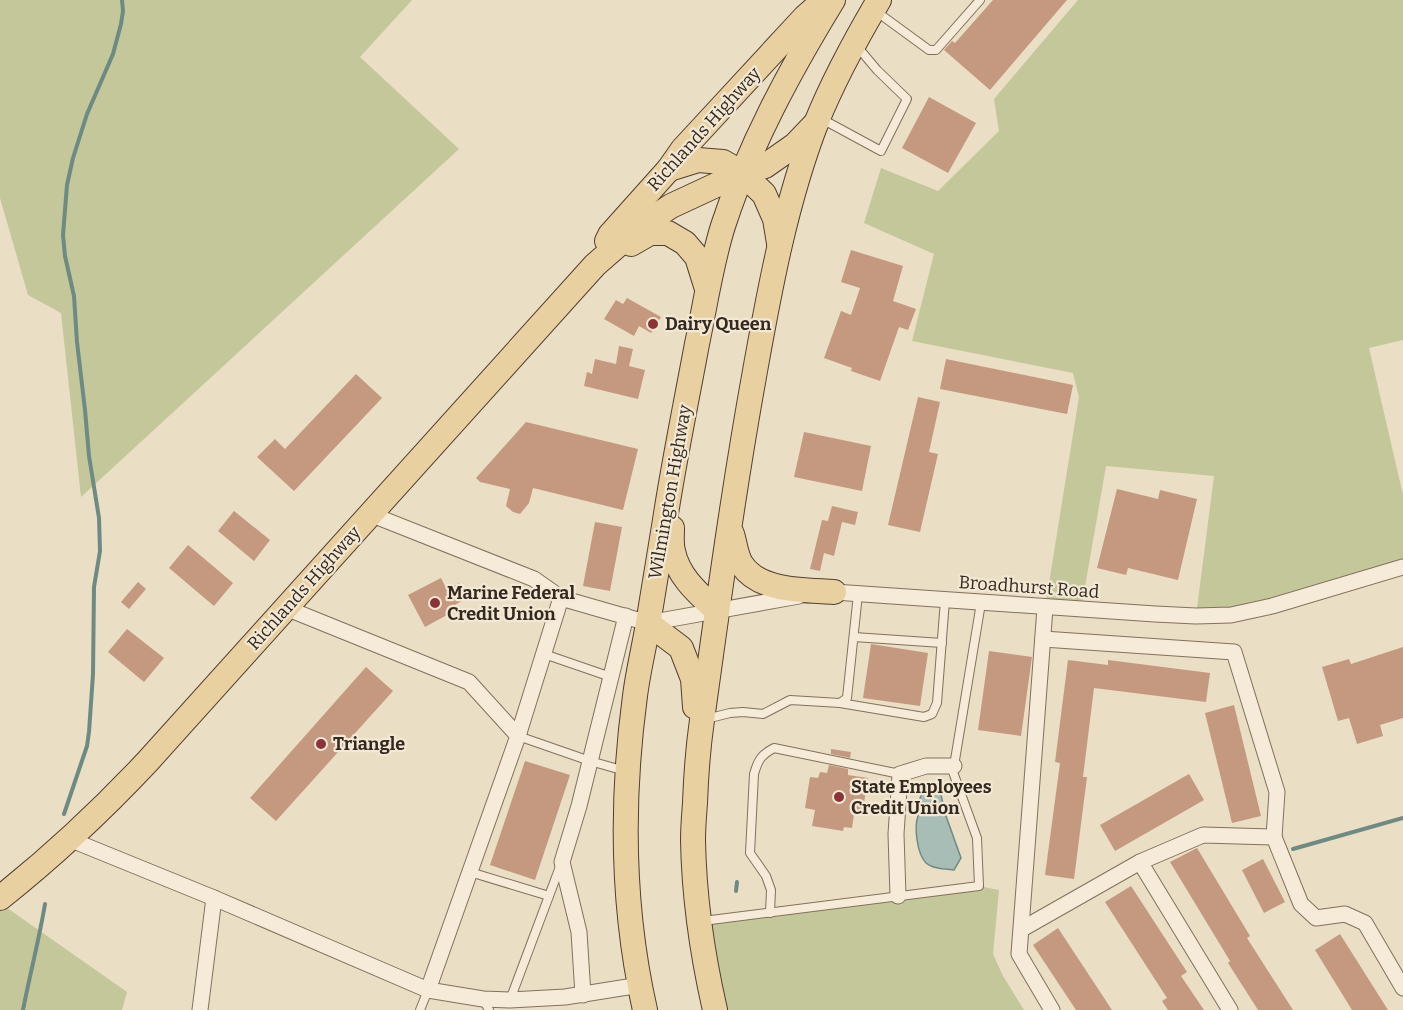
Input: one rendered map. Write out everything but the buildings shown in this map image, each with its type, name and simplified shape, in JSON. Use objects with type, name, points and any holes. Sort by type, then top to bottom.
[{"type":"main road","name":"Richlands Highway","points":[[595,265],[610,235],[669,169],[683,149],[805,17],[824,0]]},
{"type":"main road","name":"Wilmington Highway","points":[[645,1010],[630,911],[626,848],[637,620],[670,483],[708,291],[723,228],[742,173],[763,127],[796,60],[833,0]]},
{"type":"main road","points":[[715,1010],[703,958],[696,897],[693,838],[702,720],[730,526],[752,390],[780,247],[797,181],[818,120],[876,4]]},
{"type":"main road","name":"Richlands Highway","points":[[0,898],[32,873],[108,803],[148,761],[595,265],[635,230],[670,206],[742,173],[765,166],[795,145],[818,120]]},
{"type":"main road","points":[[669,169],[698,160],[723,162],[742,173],[764,194],[775,219],[780,247]]},
{"type":"main road","points":[[595,265],[650,233],[668,233],[685,243],[697,257],[708,291]]},
{"type":"main road","points":[[670,483],[673,551],[681,574],[717,611]]},
{"type":"main road","points":[[730,526],[741,564],[756,579],[779,587],[834,592]]},
{"type":"main road","points":[[637,620],[681,648],[693,679],[698,754]]},
{"type":"street","points":[[370,514],[534,579],[561,598],[637,620],[611,677],[579,806],[562,862],[579,932],[583,995]]},
{"type":"street","name":"Broadhurst Road","points":[[637,620],[717,611],[789,597],[834,592],[1045,608],[1196,616],[1231,615],[1269,607],[1403,567]]},
{"type":"street","points":[[428,990],[518,736],[561,598]]},
{"type":"street","points":[[286,608],[469,682],[518,736]]},
{"type":"street","points":[[1045,608],[1019,954],[1052,1010]]},
{"type":"street","points":[[1042,639],[1234,652],[1277,792],[1274,837],[1301,904],[1316,918],[1345,914],[1365,923],[1403,988]]},
{"type":"street","points":[[898,896],[896,834],[900,774],[926,766],[954,766]]},
{"type":"street","points":[[1022,929],[1140,862],[1203,835],[1274,837]]},
{"type":"street","points":[[69,839],[214,898],[428,990],[486,1005],[510,1000],[568,1004],[583,995],[640,985]]},
{"type":"street","points":[[1140,862],[1230,1010]]},
{"type":"street","points":[[200,1010],[214,898]]},
{"type":"lane","points":[[876,4],[929,50],[936,50],[980,0]]},
{"type":"lane","points":[[818,120],[880,151],[906,99],[877,70],[855,43]]},
{"type":"lane","points":[[840,703],[847,698],[858,594]]},
{"type":"lane","points":[[702,720],[730,713],[763,714],[790,700],[840,703],[924,717],[932,714],[936,703],[945,600]]},
{"type":"lane","points":[[699,922],[979,886],[977,838],[953,772],[981,603]]},
{"type":"lane","points":[[854,637],[942,643]]},
{"type":"lane","points":[[544,654],[611,677]]},
{"type":"lane","points":[[518,736],[628,772]]},
{"type":"lane","points":[[770,913],[771,890],[766,876],[750,853],[754,774],[758,761],[764,753],[774,748],[900,774]]},
{"type":"lane","points":[[510,1000],[562,862]]},
{"type":"lane","points":[[470,872],[549,896]]},
{"type":"lane","points":[[420,1010],[428,990]]},
{"type":"green space","points":[[0,0],[412,0],[360,57],[459,149],[81,497],[61,313],[28,295],[0,198]]},
{"type":"green space","points":[[1078,0],[1403,0],[1403,340],[1369,348],[1403,495],[1403,567],[1269,607],[1196,616],[1214,476],[1106,466],[1081,610],[1045,608],[1079,397],[1073,373],[912,341],[934,254],[864,223],[881,168],[938,191],[999,131],[994,99]]},
{"type":"green space","points":[[979,886],[999,890],[993,954],[1003,976],[1024,1010],[715,1010],[699,922]]},
{"type":"green space","points":[[0,903],[127,992],[122,1010],[0,1010]]},
{"type":"water","points":[[935,786],[941,795],[961,858],[954,870],[929,865],[923,859],[918,847],[917,821],[923,807],[920,798],[924,789]]},
{"type":"waterway","points":[[64,814],[87,746],[89,732],[93,674],[94,587],[100,551],[99,518],[89,456],[74,296],[63,235],[67,185],[73,158],[87,114],[113,54],[121,24],[122,0]]},
{"type":"waterway","points":[[1293,849],[1403,818]]},
{"type":"waterway","points":[[736,891],[737,882]]},
{"type":"waterway","points":[[23,1010],[45,904]]},
{"type":"place","name":"Dairy Queen","points":[[653,324]]},
{"type":"place","name":"Marine Federal Credit Union","points":[[435,603]]},
{"type":"place","name":"Triangle","points":[[321,744]]},
{"type":"place","name":"State Employees Credit Union","points":[[839,797]]}]
